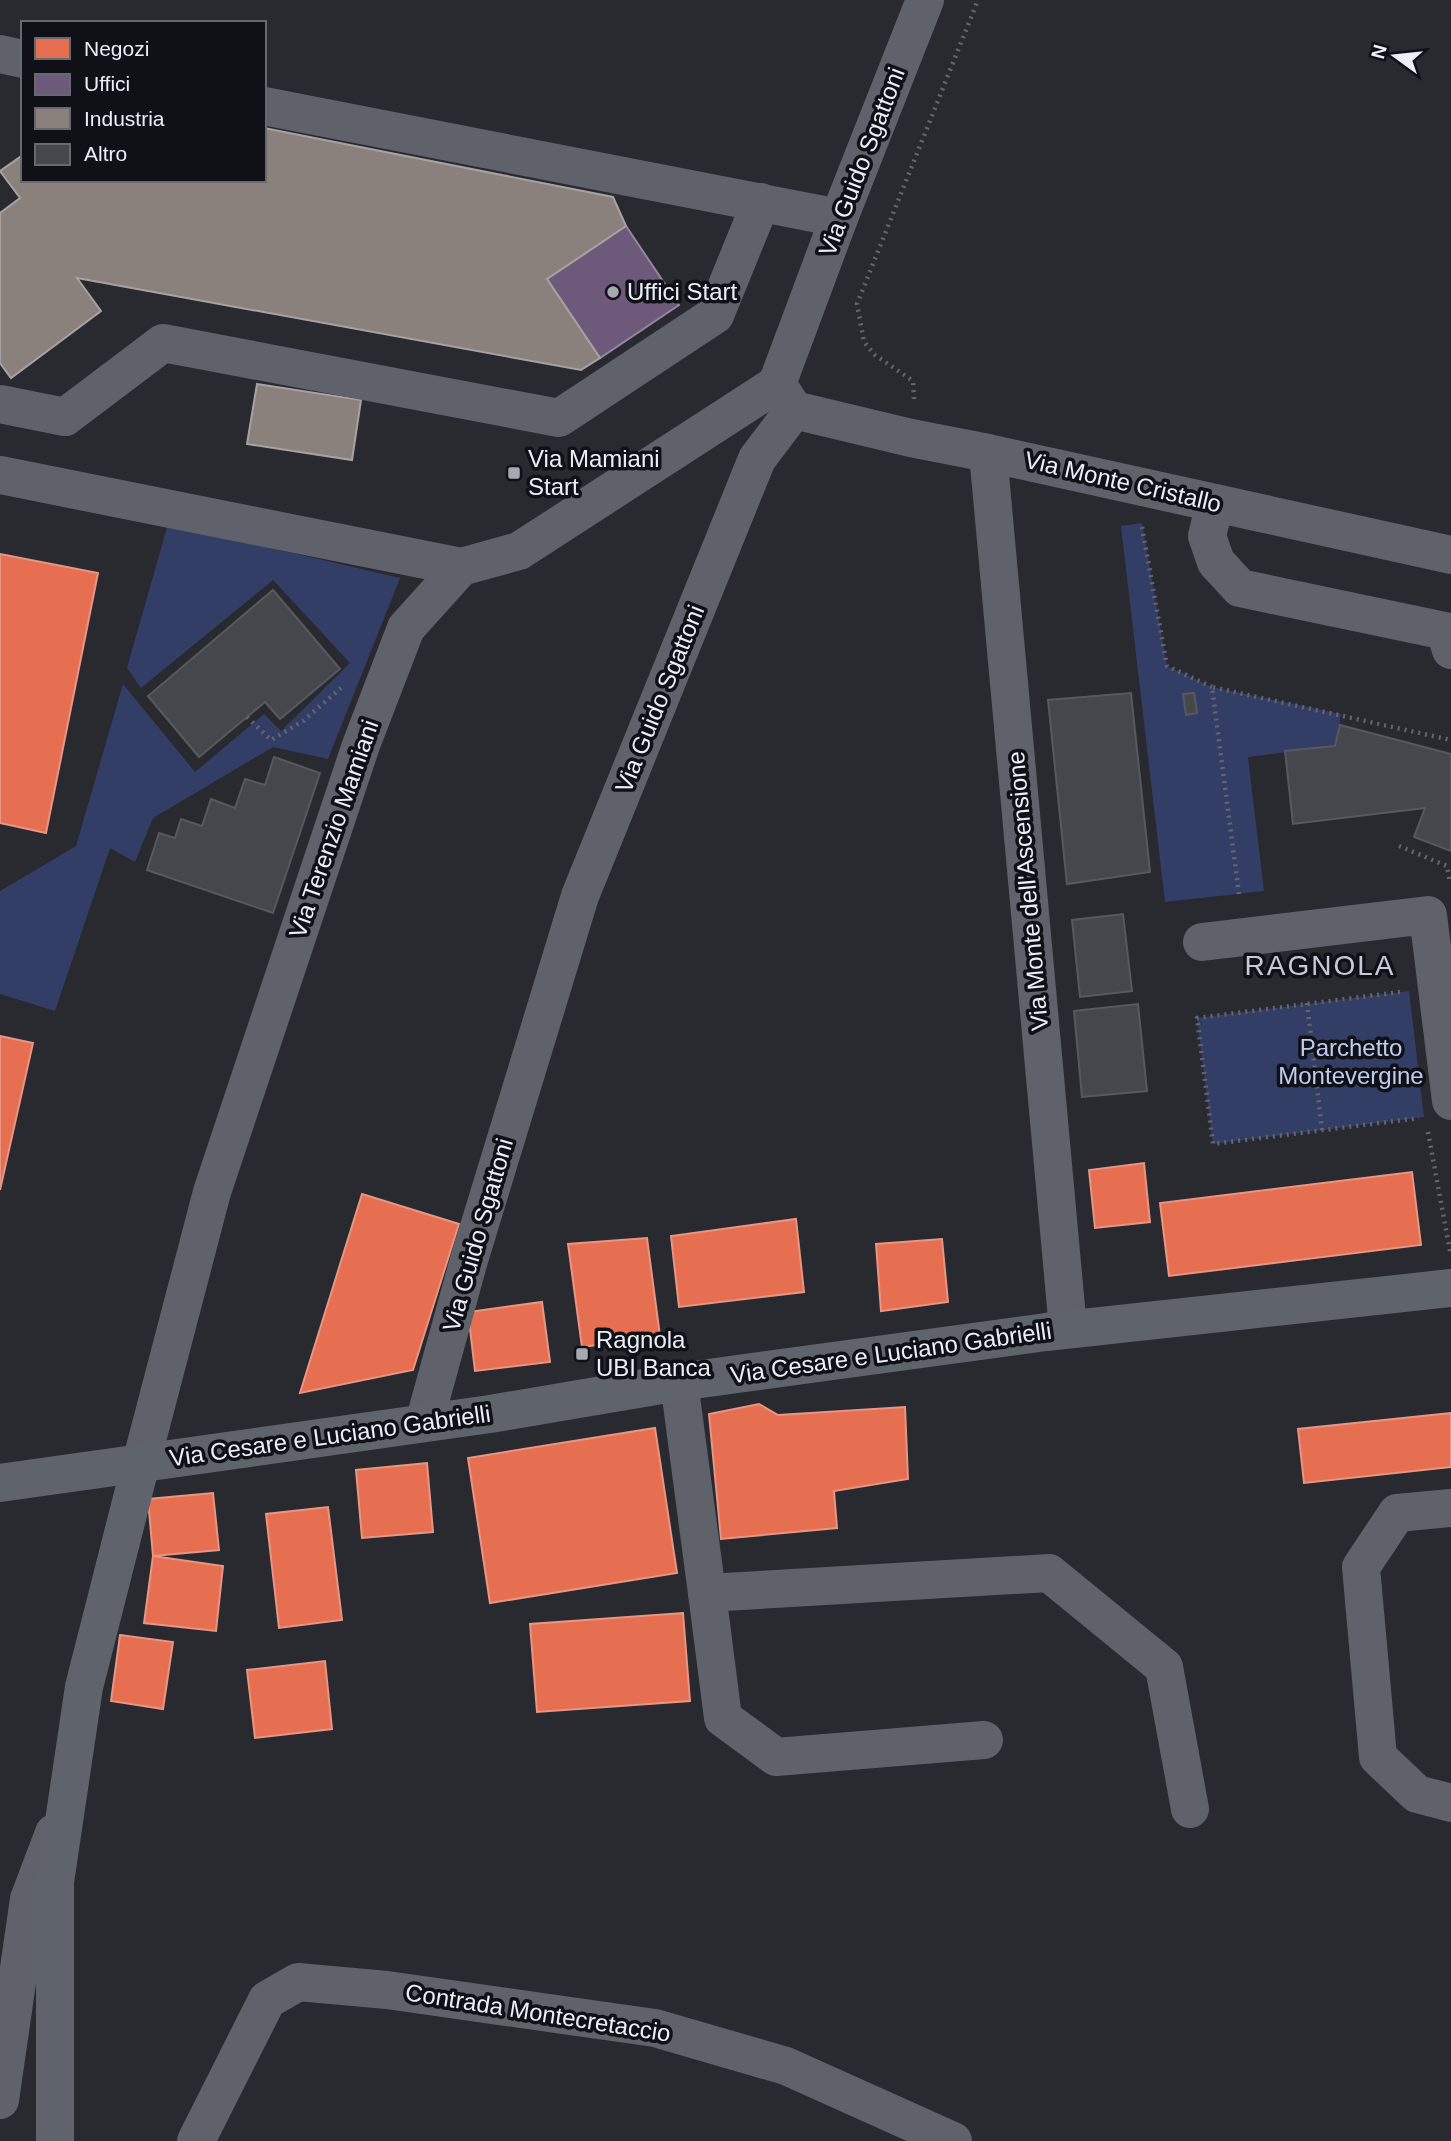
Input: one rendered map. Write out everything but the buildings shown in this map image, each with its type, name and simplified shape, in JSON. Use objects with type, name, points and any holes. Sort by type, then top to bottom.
[{"type":"main road","name":"Via Cesare e Luciano Gabrielli","points":[[0,1483],[490,1414],[679,1382],[1068,1329],[1451,1288]]},
{"type":"main road","points":[[55,2141],[55,1882],[84,1687],[141,1463]]},
{"type":"street","name":"Via Guido Sgattoni","points":[[424,1423],[469,1260],[580,896],[757,459],[786,397],[839,218],[925,0]]},
{"type":"street","points":[[0,54],[21,59]]},
{"type":"street","points":[[266,106],[839,218]]},
{"type":"street","points":[[0,404],[65,417],[163,343],[559,418],[715,315],[761,202]]},
{"type":"street","points":[[0,475],[461,567],[519,551],[786,397]]},
{"type":"street","name":"Via Monte Cristallo","points":[[786,397],[911,438],[1451,555]]},
{"type":"street","name":"Via Monte dell'Ascensione","points":[[988,453],[1068,1329]]},
{"type":"street","points":[[1214,503],[1207,536],[1216,562],[1240,588],[1445,631],[1451,650]]},
{"type":"street","name":"Via Terenzio Mamiani","points":[[141,1463],[212,1192],[361,746],[407,628],[461,567]]},
{"type":"street","points":[[1202,942],[1428,915],[1434,1116]]},
{"type":"street","points":[[679,1382],[723,1718],[776,1757],[984,1740]]},
{"type":"street","points":[[1451,1508],[1397,1513],[1361,1567],[1378,1757],[1417,1794],[1451,1803]]},
{"type":"street","points":[[707,1593],[1049,1573],[1164,1667],[1190,1810]]},
{"type":"street","points":[[1401,1778],[1433,1785],[1451,1775]]},
{"type":"street","points":[[0,2101],[29,1899],[68,1796]]},
{"type":"street","name":"Contrada Montecretaccio","points":[[196,2141],[267,2000],[298,1982],[387,1990],[655,2028],[786,2066],[953,2141]]},
{"type":"path","points":[[911,438],[913,381],[875,355],[864,342],[857,304],[978,0]]},
{"type":"path","points":[[1142,523],[1167,666],[1212,687],[1451,740]]},
{"type":"path","points":[[1212,687],[1239,894]]},
{"type":"path","points":[[247,717],[271,740],[303,721],[340,688],[348,690]]},
{"type":"path","points":[[1399,846],[1447,866],[1451,895]]},
{"type":"path","points":[[1409,991],[1197,1018],[1213,1144],[1434,1116],[1434,1152],[1451,1259]]},
{"type":"path","points":[[1307,1003],[1322,1130]]},
{"type":"green space","points":[[1142,523],[1167,666],[1212,687],[1341,714],[1335,746],[1248,757],[1264,891],[1165,902],[1121,526]]},
{"type":"green space","points":[[168,524],[400,578],[328,759],[273,747],[153,818],[135,862],[110,848],[55,1011],[0,994],[0,891],[76,846],[123,684],[195,772],[264,714],[281,731],[350,663],[273,580],[141,688],[127,668]]},
{"type":"green space","name":"Parchetto Montevergine","points":[[1409,991],[1424,1117],[1213,1144],[1197,1018]]},
{"type":"place","name":"Uffici Start","points":[[613,292]]},
{"type":"place","name":"Via Mamiani Start","points":[[514,473]]},
{"type":"place","name":"Ragnola UBI Banca","points":[[582,1354]]},
{"type":"district","name":"RAGNOLA","points":[[1320,965]]}]
